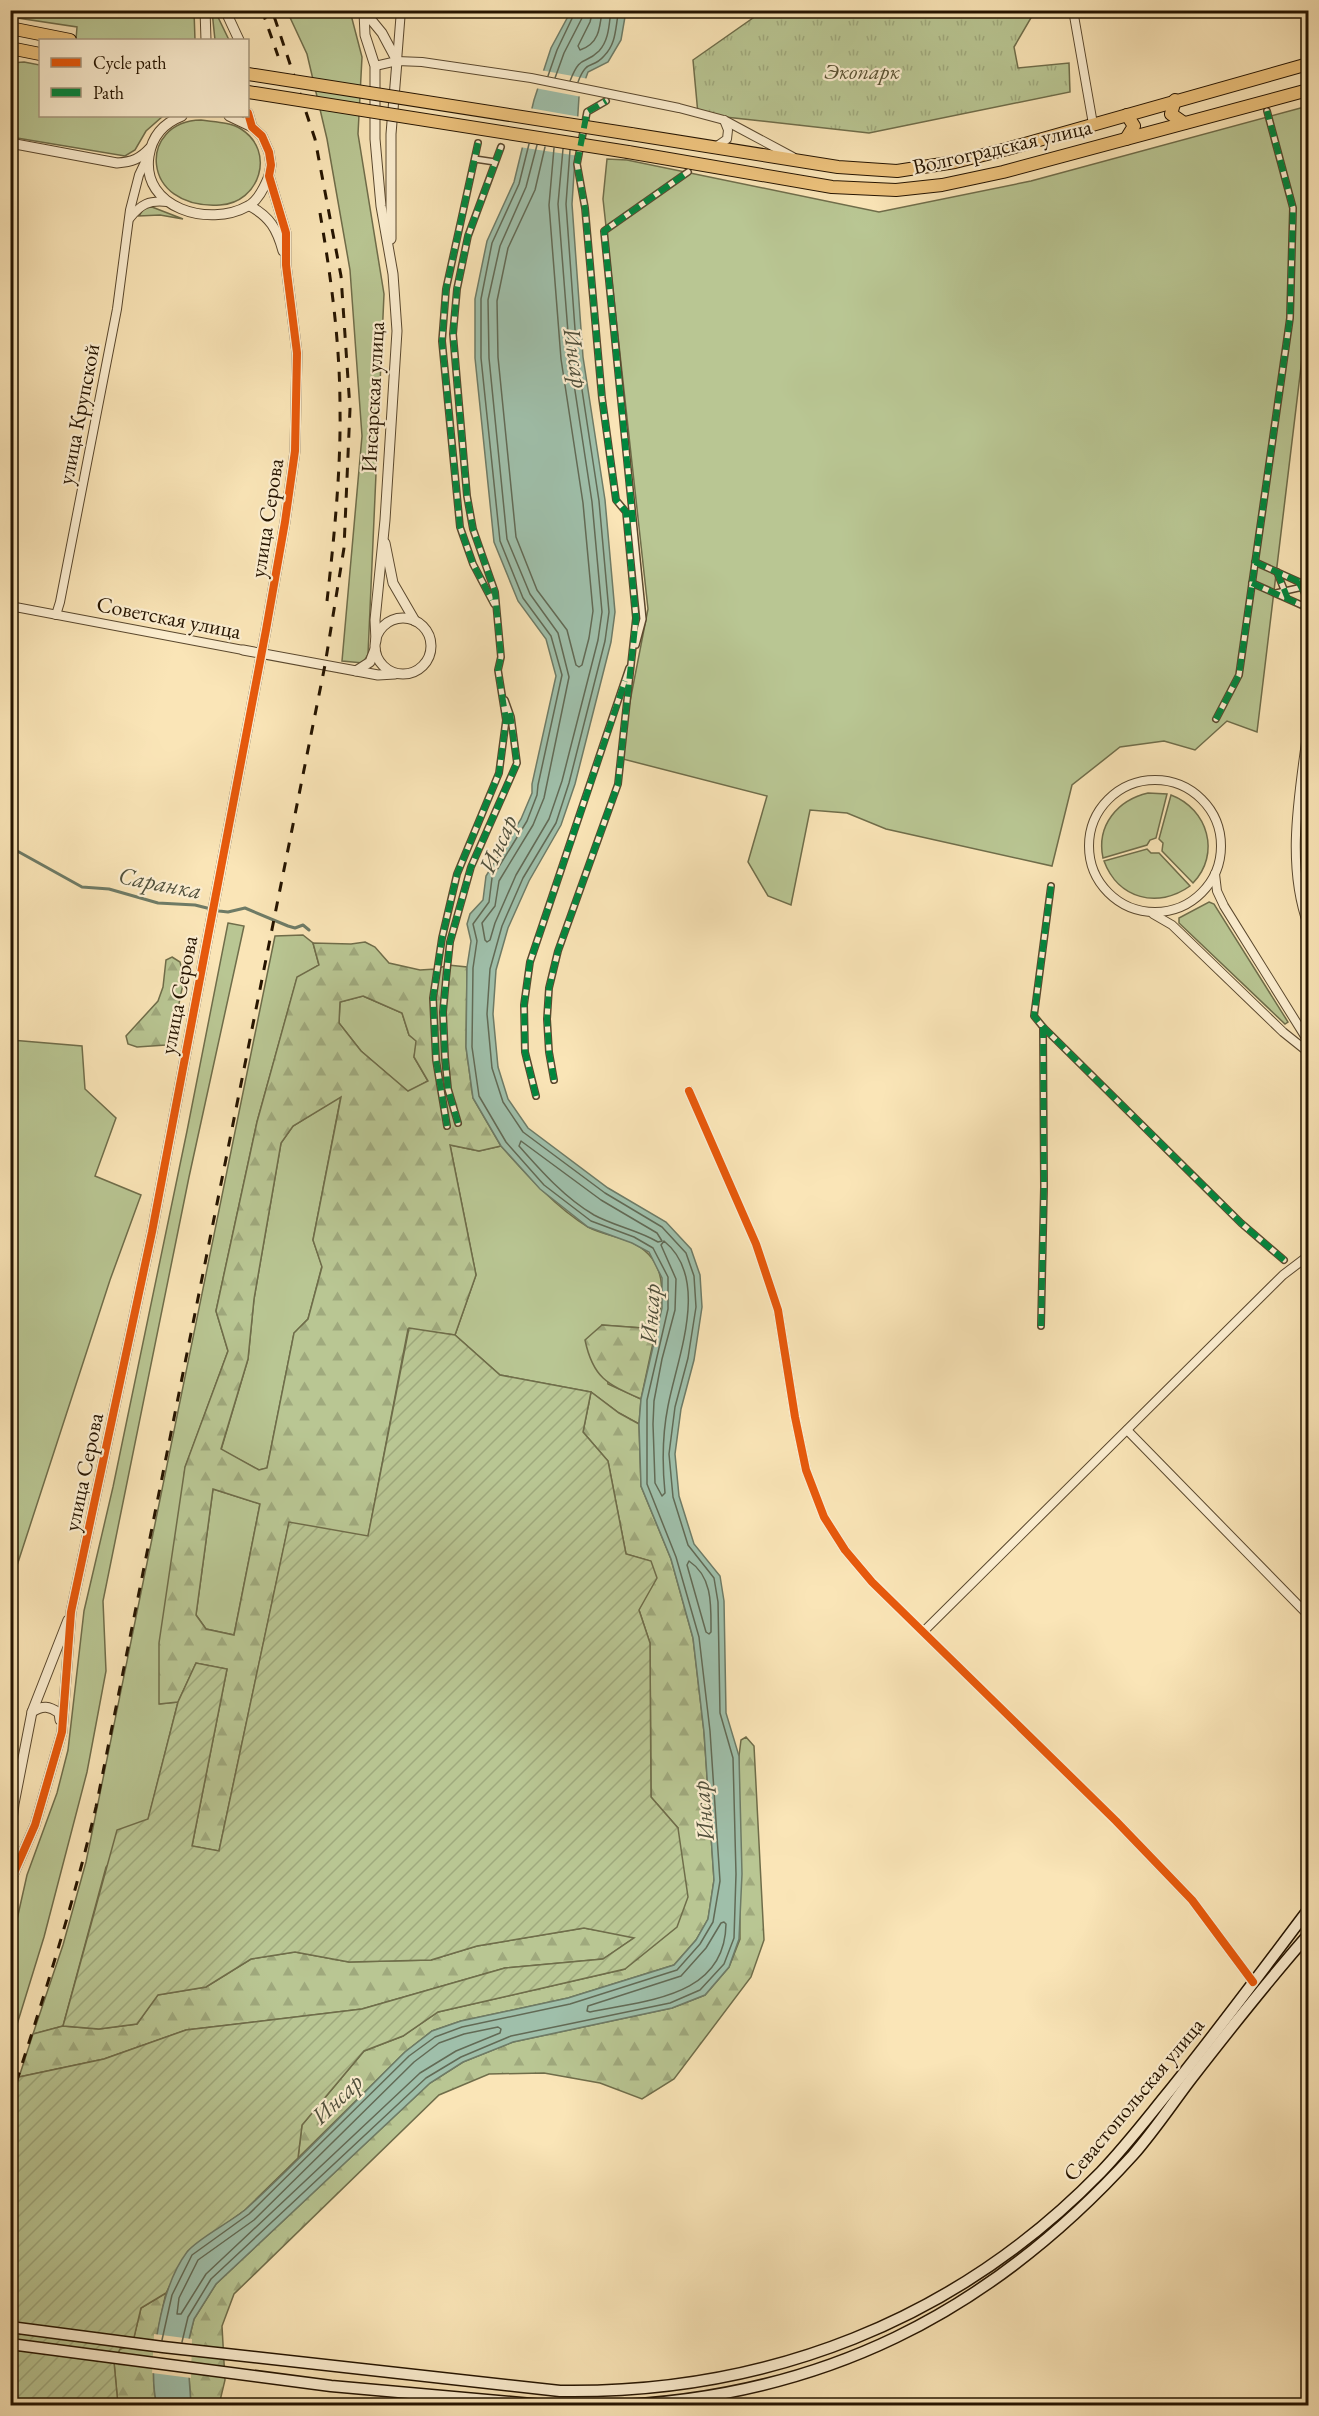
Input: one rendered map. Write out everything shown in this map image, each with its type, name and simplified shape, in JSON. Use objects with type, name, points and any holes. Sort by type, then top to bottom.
[{"type":"main road","points":[[10,28],[62,39]]},
{"type":"main road","points":[[14,50],[39,54]]},
{"type":"main road","name":"Волгоградская улица","points":[[249,74],[873,171],[926,167],[996,152],[1308,64]]},
{"type":"main road","name":"Волгоградская улица","points":[[249,92],[832,187],[896,190],[964,181],[1308,90]]},
{"type":"main road","points":[[1175,100],[1171,114],[1184,123]]},
{"type":"main road","points":[[1126,115],[1134,126],[1126,139]]},
{"type":"main road","name":"Севастопольская улица","points":[[10,2327],[163,2347],[560,2391],[660,2388],[736,2375],[829,2349],[910,2315],[995,2264],[1067,2205],[1103,2170],[1140,2128],[1308,1910]]},
{"type":"main road","name":"Севастопольская улица","points":[[603,2406],[691,2399],[792,2376],[886,2343],[952,2309],[1015,2265],[1086,2205],[1135,2153],[1262,1988],[1308,1935]]},
{"type":"main road","points":[[10,2344],[239,2375],[554,2406]]},
{"type":"street","points":[[205,10],[206,39]]},
{"type":"street","points":[[225,10],[239,39]]},
{"type":"street","points":[[397,61],[401,10]]},
{"type":"street","points":[[1073,10],[1093,124]]},
{"type":"street","name":"Инсарская улица","points":[[365,11],[382,33],[397,61],[391,134],[391,262],[397,331],[396,367],[375,644]]},
{"type":"street","name":"Инсарская улица","points":[[365,11],[365,35],[375,66],[375,139],[381,206],[391,262]]},
{"type":"street","points":[[375,66],[397,61],[422,62],[589,89],[724,120],[796,159]]},
{"type":"street","points":[[554,1080],[547,1019],[549,988],[558,951],[618,784],[636,618],[626,512],[616,500],[602,398],[585,208],[577,164],[587,112],[606,101]]},
{"type":"street","points":[[1216,719],[1239,675],[1290,318],[1293,208],[1267,111]]},
{"type":"street","name":"улица Серова","points":[[249,116],[252,127],[262,136],[269,152],[271,165],[269,176],[286,233],[286,265]]},
{"type":"street","points":[[180,117],[165,125],[158,132],[150,149],[148,173],[151,184],[158,195],[167,202],[189,212],[227,214],[250,206],[265,187],[269,176]]},
{"type":"street","points":[[231,117],[252,127]]},
{"type":"street","points":[[717,146],[727,139],[728,130],[724,120]]},
{"type":"street","points":[[10,143],[117,163],[131,162],[150,149]]},
{"type":"street","points":[[478,143],[446,289],[442,341],[460,527],[473,564],[496,608]]},
{"type":"street","points":[[447,1126],[436,1060],[433,998],[442,938],[457,874],[499,773],[506,720],[498,670],[501,657],[495,592],[473,530],[467,496],[453,333],[457,289],[468,236],[501,147]]},
{"type":"street","name":"улица Крупской","points":[[56,615],[117,309],[134,193],[150,149]]},
{"type":"street","points":[[475,159],[495,162]]},
{"type":"street","points":[[536,1096],[525,1052],[524,1005],[530,962],[633,658],[643,619],[604,231],[688,172]]},
{"type":"street","points":[[130,219],[144,204],[167,202]]},
{"type":"street","name":"улица Серова","points":[[10,1882],[35,1825],[62,1732],[71,1612],[152,1232],[285,522],[295,451],[297,353],[286,265],[278,231],[264,215],[250,206]]},
{"type":"street","name":"Инсарская улица","points":[[383,534],[393,582],[415,621]]},
{"type":"street","points":[[1255,562],[1308,586]]},
{"type":"street","points":[[1276,572],[1288,599]]},
{"type":"street","points":[[1252,583],[1308,608]]},
{"type":"street","points":[[1276,593],[1300,584]]},
{"type":"street","points":[[1300,584],[1308,601]]},
{"type":"street","name":"Советская улица","points":[[10,606],[378,675],[400,674]]},
{"type":"street","points":[[356,671],[370,662],[378,633],[390,621],[407,619],[423,627],[428,634],[430,651],[428,658],[416,670],[400,674],[385,668],[380,662],[375,644]]},
{"type":"street","points":[[458,1123],[448,1089],[445,1058],[443,1012],[446,979],[450,942],[471,867],[517,763],[511,717],[501,689]]},
{"type":"street","points":[[1308,727],[1296,843],[1298,880],[1308,925]]},
{"type":"street","points":[[1146,780],[1159,780],[1172,782],[1195,794],[1212,813],[1218,825],[1221,851],[1215,874],[1202,893],[1183,906],[1161,912],[1149,912],[1125,906],[1105,890],[1094,873],[1089,855],[1090,829],[1102,806],[1122,789],[1146,780]]},
{"type":"street","points":[[1215,874],[1217,891],[1224,906],[1308,1041]]},
{"type":"street","points":[[1051,886],[1034,1016],[1241,1223],[1284,1260]]},
{"type":"street","points":[[1149,912],[1172,925],[1283,1032],[1308,1052]]},
{"type":"street","points":[[1041,1326],[1044,1187],[1043,1027]]},
{"type":"street","points":[[689,1091],[756,1244],[778,1311],[806,1470],[824,1517],[845,1550],[872,1582],[1192,1900],[1253,1982]]},
{"type":"street","points":[[923,1632],[1283,1275],[1308,1256]]},
{"type":"street","points":[[1127,1430],[1308,1615]]},
{"type":"street","name":"улица Серова","points":[[10,1837],[32,1712],[71,1612]]},
{"type":"street","points":[[32,1712],[41,1706],[52,1708],[59,1713],[62,1732]]},
{"type":"green space","points":[[10,11],[194,11],[195,39],[76,39],[77,27],[11,17]]},
{"type":"green space","points":[[212,11],[215,11],[229,39],[215,39]]},
{"type":"green space","points":[[287,11],[350,11],[362,57],[358,134],[384,294],[368,654],[363,663],[342,661],[362,436],[350,270],[327,139],[307,54]]},
{"type":"green space","name":"Экопарк","points":[[763,11],[1035,11],[1014,47],[1018,68],[1069,63],[1070,92],[869,133],[698,114],[693,60]]},
{"type":"green space","points":[[24,62],[39,65],[39,117],[162,117],[146,131],[135,150],[125,156],[17,138],[11,135],[11,63]]},
{"type":"green space","points":[[1308,106],[1308,342],[1304,342],[1257,732],[1227,721],[1195,750],[1164,741],[1120,747],[1072,785],[1052,866],[886,829],[847,813],[810,810],[791,905],[768,896],[748,862],[767,796],[619,758],[648,609],[603,199],[607,159],[627,160],[879,212],[1031,181]]},
{"type":"green space","points":[[201,120],[232,125],[241,129],[252,138],[258,150],[259,174],[245,195],[234,202],[220,205],[193,203],[174,194],[162,181],[156,165],[158,149],[166,134],[180,124]]},
{"type":"green space","points":[[152,207],[183,219],[160,215],[139,216],[144,208]]},
{"type":"green space","points":[[1148,793],[1167,794],[1156,838],[1150,840],[1147,845],[1103,858],[1103,835],[1112,816],[1127,801]]},
{"type":"green space","points":[[1171,795],[1194,811],[1202,821],[1206,833],[1207,859],[1193,883],[1162,851],[1163,843],[1159,839]]},
{"type":"green space","points":[[1147,849],[1151,853],[1159,853],[1190,886],[1178,893],[1152,898],[1129,892],[1119,884],[1110,874],[1104,861]]},
{"type":"green space","points":[[1209,902],[1214,904],[1288,1022],[1285,1024],[1179,923],[1179,918]]},
{"type":"green space","points":[[228,923],[244,926],[189,1177],[103,1601],[106,1671],[87,1772],[44,1937],[11,2044],[11,1946],[27,1875],[57,1793],[68,1750],[84,1611],[113,1487]]},
{"type":"green space","points":[[303,935],[313,943],[319,965],[297,978],[257,1122],[216,1311],[228,1351],[185,1468],[160,1704],[178,1702],[148,1820],[106,1867],[63,2026],[33,2034],[63,1945],[86,1862],[275,936]]},
{"type":"green space","points":[[365,942],[375,947],[389,963],[420,970],[436,969],[448,965],[467,967],[466,1047],[473,1098],[501,1146],[479,1151],[450,1145],[476,1275],[455,1335],[408,1329],[368,1537],[289,1523],[219,1851],[192,1846],[227,1669],[196,1663],[178,1702],[159,1704],[159,1643],[185,1467],[228,1351],[216,1311],[257,1122],[297,977],[319,965],[313,943]],"holes":[[[363,996],[402,1013],[409,1035],[416,1041],[414,1057],[428,1081],[408,1091],[361,1051],[339,1023],[340,1002]],[[341,1097],[313,1240],[322,1267],[308,1319],[294,1333],[267,1468],[259,1470],[221,1449],[248,1359],[254,1299],[281,1143],[293,1126]],[[213,1489],[260,1504],[234,1635],[206,1629],[196,1615]]]},
{"type":"green space","points":[[172,957],[180,962],[184,979],[172,1038],[166,1045],[137,1047],[128,1044],[126,1036],[158,1001],[163,987],[166,960]]},
{"type":"green space","points":[[363,996],[402,1013],[409,1035],[417,1041],[414,1057],[428,1081],[408,1092],[361,1051],[339,1023],[340,1002]]},
{"type":"green space","points":[[11,1040],[82,1046],[85,1089],[116,1118],[95,1176],[141,1195],[110,1280],[11,1584]]},
{"type":"green space","points":[[341,1096],[313,1240],[322,1266],[308,1319],[294,1333],[267,1468],[259,1470],[221,1450],[248,1359],[254,1299],[281,1143],[293,1126]]},
{"type":"green space","points":[[450,1145],[479,1151],[501,1146],[542,1190],[576,1219],[588,1227],[631,1242],[652,1258],[658,1268],[662,1291],[656,1329],[602,1325],[608,1384],[641,1399],[639,1424],[619,1413],[591,1392],[500,1375],[455,1335],[476,1275]]},
{"type":"green space","points":[[602,1325],[656,1329],[641,1399],[610,1384],[592,1363],[585,1340]]},
{"type":"green space","points":[[409,1328],[455,1335],[500,1375],[591,1392],[583,1432],[608,1461],[626,1554],[651,1561],[657,1578],[639,1610],[650,1643],[651,1797],[678,1828],[688,1897],[677,1927],[625,1969],[438,2012],[403,2036],[364,2051],[302,2125],[298,2158],[245,2210],[188,2251],[166,2293],[141,2308],[132,2346],[120,2349],[114,2362],[118,2405],[11,2406],[10,2104],[19,2077],[104,2059],[186,2030],[362,2009],[505,1968],[603,1959],[634,1938],[584,1928],[477,1946],[431,1960],[349,1962],[295,1952],[251,1959],[206,1987],[158,1995],[137,2024],[99,2029],[63,2026],[117,1830],[148,1819],[178,1702],[196,1663],[227,1669],[192,1846],[219,1851],[289,1522],[368,1536]]},
{"type":"green space","points":[[591,1392],[619,1413],[639,1424],[641,1486],[671,1559],[693,1638],[704,1732],[714,1880],[708,1919],[696,1940],[674,1965],[568,1998],[461,2021],[432,2031],[405,2052],[298,2158],[302,2125],[364,2051],[403,2036],[438,2012],[625,1969],[678,1828],[651,1797],[650,1643],[639,1610],[650,1561],[626,1554],[608,1461],[583,1432]]},
{"type":"green space","points":[[213,1489],[260,1504],[234,1635],[206,1629],[196,1615]]},
{"type":"green space","points":[[746,1737],[754,1746],[764,1940],[751,1977],[674,2079],[642,2099],[600,2083],[544,2073],[489,2074],[439,2095],[234,2294],[222,2326],[225,2380],[219,2405],[191,2406],[187,2347],[194,2319],[216,2284],[430,2083],[463,2062],[513,2042],[672,2008],[705,1995],[729,1967],[740,1939],[739,1756],[741,1740]]},
{"type":"green space","points":[[584,1928],[635,1937],[603,1959],[505,1968],[362,2009],[186,2030],[104,2059],[19,2077],[33,2034],[63,2026],[99,2029],[137,2024],[157,1995],[206,1987],[251,1959],[295,1952],[349,1962],[431,1960],[477,1946]]},
{"type":"green space","points":[[166,2293],[154,2363],[154,2391],[157,2405],[118,2405],[114,2362],[120,2349],[132,2345],[141,2308]]},
{"type":"water","name":"Инсар","points":[[571,11],[626,11],[621,40],[608,62],[588,72],[579,97],[572,204],[583,357],[605,500],[615,612],[611,642],[575,784],[561,825],[529,881],[508,928],[496,970],[493,1014],[498,1067],[508,1099],[528,1128],[608,1188],[666,1222],[691,1249],[700,1275],[702,1307],[694,1360],[681,1409],[675,1454],[679,1496],[694,1544],[720,1576],[724,1601],[726,1713],[739,1756],[742,1874],[739,1939],[729,1967],[705,1995],[672,2008],[513,2042],[463,2062],[430,2083],[216,2284],[194,2319],[187,2347],[191,2405],[157,2406],[154,2369],[158,2326],[170,2285],[187,2252],[199,2241],[246,2209],[405,2052],[432,2031],[461,2021],[568,1998],[674,1965],[696,1940],[708,1919],[714,1880],[704,1732],[693,1638],[671,1559],[641,1486],[639,1424],[641,1399],[662,1308],[662,1278],[649,1252],[632,1243],[588,1227],[540,1189],[501,1146],[473,1098],[466,1047],[467,967],[471,941],[467,924],[470,914],[483,900],[486,876],[521,819],[532,793],[532,784],[556,676],[546,639],[518,601],[494,542],[475,358],[475,299],[487,241],[514,182],[534,100],[551,48]]},
{"type":"pier","points":[[540,70],[589,79],[582,97],[535,88]]},
{"type":"pier","points":[[529,108],[581,117],[579,156],[519,147]]},
{"type":"pier","points":[[154,2334],[192,2339],[191,2378],[152,2373]]},
{"type":"waterway","name":"Саранка","points":[[10,847],[82,887],[109,889],[158,903],[195,905],[219,911],[228,912],[245,908],[288,926],[295,928],[303,925],[309,930]]},
{"type":"railway","points":[[262,10],[278,56]]},
{"type":"railway","points":[[10,2101],[67,1918],[96,1807],[325,665],[344,548],[350,409],[341,276],[315,139],[272,10]]},
{"type":"railway","points":[[320,213],[334,310],[340,384],[338,480],[327,601]]},
{"type":"marked path","points":[[554,1080],[547,1019],[549,988],[558,951],[618,784],[636,618],[626,512],[616,500],[602,398],[585,208],[577,164],[587,112],[606,101]]},
{"type":"marked path","points":[[1216,719],[1239,675],[1290,318],[1293,208],[1267,111]]},
{"type":"marked path","points":[[478,143],[446,289],[442,341],[460,527],[473,564],[492,600]]},
{"type":"marked path","points":[[447,1126],[436,1060],[433,998],[442,938],[457,874],[499,773],[506,720],[498,670],[501,657],[495,592],[473,529],[467,496],[453,334],[457,289],[468,236],[501,147]]},
{"type":"marked path","points":[[633,522],[604,231],[688,172]]},
{"type":"marked path","points":[[1255,562],[1308,586]]},
{"type":"marked path","points":[[1277,572],[1288,599]]},
{"type":"marked path","points":[[1298,581],[1308,601]]},
{"type":"marked path","points":[[1252,583],[1308,608]]},
{"type":"marked path","points":[[536,1096],[525,1052],[524,1005],[530,962],[625,681]]},
{"type":"marked path","points":[[458,1123],[448,1089],[445,1058],[443,1012],[450,942],[471,867],[517,763],[510,713]]},
{"type":"marked path","points":[[1041,1326],[1044,1187],[1043,1027],[1034,1016],[1051,886]]},
{"type":"marked path","points":[[1043,1027],[1241,1223],[1284,1260]]},
{"type":"cycle path","points":[[10,1882],[35,1825],[62,1732],[71,1612],[152,1232],[266,630],[295,451],[297,353],[286,265],[286,233],[269,176],[271,165],[269,152],[262,136],[252,127],[249,116]]},
{"type":"cycle path","points":[[689,1091],[756,1244],[778,1310],[806,1470],[824,1517],[845,1550],[872,1582],[1116,1821],[1192,1900],[1253,1982]]}]
